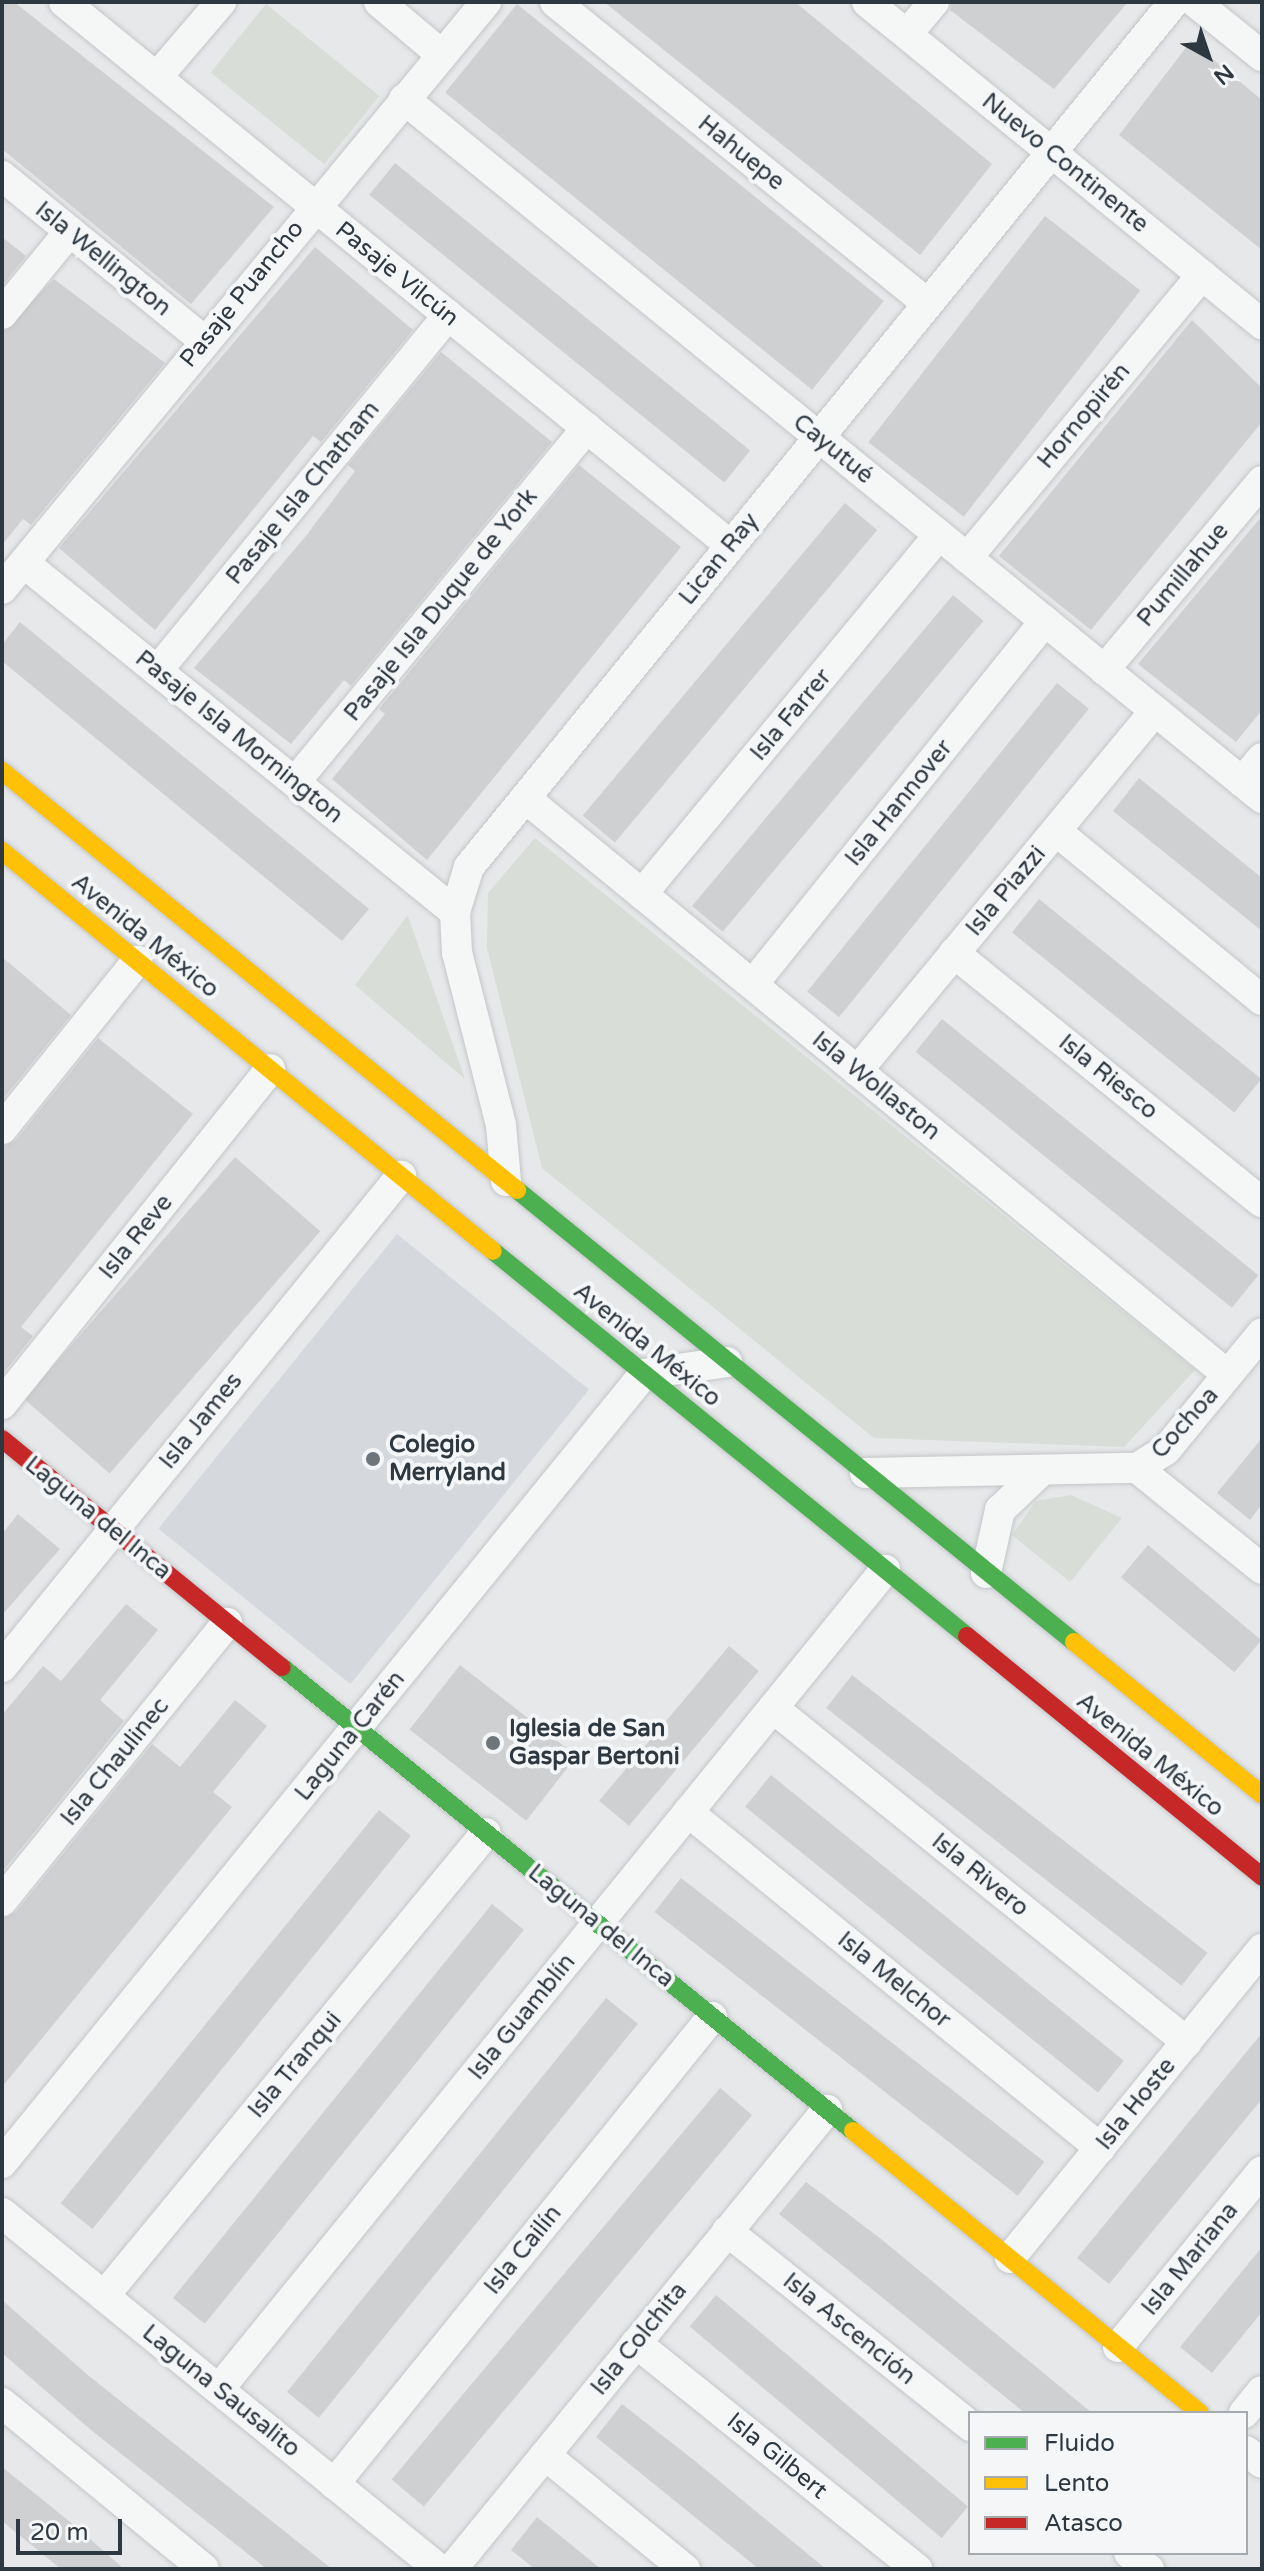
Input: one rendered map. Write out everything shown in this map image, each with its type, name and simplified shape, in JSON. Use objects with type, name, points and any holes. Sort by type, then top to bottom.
[{"type":"street","name":"Pasaje Vilcún","points":[[64,2],[730,545]]},
{"type":"street","points":[[157,77],[221,2]]},
{"type":"street","points":[[379,2],[442,55]]},
{"type":"street","name":"Pasaje Puancho","points":[[2,589],[314,206],[486,2]]},
{"type":"street","name":"Hahuepe","points":[[555,2],[927,303]]},
{"type":"street","name":"Nuevo Continente","points":[[867,2],[1262,324]]},
{"type":"street","points":[[907,34],[934,2]]},
{"type":"street","name":"Lican Ray","points":[[506,1181],[501,1125],[457,953],[455,912],[469,867],[1174,2]]},
{"type":"street","points":[[1195,2],[1262,56]]},
{"type":"street","name":"Cayutué","points":[[404,99],[1252,790]]},
{"type":"street","name":"Isla Wellington","points":[[2,176],[204,341]]},
{"type":"street","points":[[2,314],[70,231]]},
{"type":"street","name":"Hornopirén","points":[[967,558],[1202,275]]},
{"type":"street","name":"Pasaje Isla Chatham","points":[[157,671],[448,315]]},
{"type":"street","name":"Pasaje Isla Duque de York","points":[[295,782],[587,428]]},
{"type":"street","name":"Pumillahue","points":[[1104,670],[1262,481]]},
{"type":"street","name":"Isla Farrer","points":[[642,894],[939,535]]},
{"type":"street","name":"Pasaje Isla Mornington","points":[[24,563],[455,912]]},
{"type":"street","name":"Isla Hannover","points":[[753,984],[1045,621]]},
{"type":"street","name":"Isla Piazzi","points":[[857,1071],[1155,711]]},
{"type":"street","points":[[1252,790],[1262,758]]},
{"type":"street","name":"Avenida México","points":[[2,771],[1262,1795]]},
{"type":"street","name":"Isla Wollaston","points":[[525,798],[1228,1375]]},
{"type":"street","points":[[1056,831],[1262,1000]]},
{"type":"street","name":"Avenida México","points":[[3,855],[1262,1877]]},
{"type":"street","name":"Isla Riesco","points":[[954,953],[1262,1202]]},
{"type":"street","points":[[2,1129],[137,961]]},
{"type":"street","name":"Isla Reve","points":[[2,1404],[270,1069]]},
{"type":"street","name":"Isla James","points":[[2,1667],[401,1176]]},
{"type":"street","name":"Cochoa","points":[[865,1473],[1039,1473],[1137,1468],[1166,1450],[1262,1333]]},
{"type":"street","points":[[644,1374],[727,1362]]},
{"type":"street","name":"Laguna Carén","points":[[2,2163],[644,1374]]},
{"type":"street","name":"Laguna del Inca","points":[[2,1439],[1198,2411]]},
{"type":"street","points":[[1137,1468],[1262,1569]]},
{"type":"street","points":[[986,1573],[1000,1510],[1039,1473]]},
{"type":"street","name":"Isla Guamblín","points":[[219,2389],[885,1570]]},
{"type":"street","name":"Isla Chaulinec","points":[[2,1901],[227,1623]]},
{"type":"street","points":[[1096,1742],[1127,1724],[1141,1697]]},
{"type":"street","name":"Isla Rivero","points":[[773,1708],[1187,2042]]},
{"type":"street","name":"Isla Melchor","points":[[688,1812],[1100,2148]]},
{"type":"street","name":"Isla Tranqui","points":[[104,2296],[486,1833]]},
{"type":"street","name":"Isla Hoste","points":[[1010,2258],[1262,1949]]},
{"type":"street","name":"Isla Cailín","points":[[334,2484],[712,2017]]},
{"type":"street","name":"Isla Colchita","points":[[452,2569],[827,2110]]},
{"type":"street","name":"Isla Mariana","points":[[1118,2347],[1262,2171]]},
{"type":"street","name":"Laguna Sausalito","points":[[2,2213],[439,2569]]},
{"type":"street","name":"Isla Ascención","points":[[727,2231],[968,2424]]},
{"type":"street","name":"Isla Gilbert","points":[[636,2343],[917,2569]]},
{"type":"street","points":[[1246,2411],[1262,2391]]},
{"type":"street","points":[[2,2403],[204,2569]]},
{"type":"street","points":[[545,2455],[685,2569]]},
{"type":"street","points":[[1132,2555],[1149,2569]]},
{"type":"shaded area","points":[[266,4],[379,96],[324,164],[211,72]]},
{"type":"shaded area","points":[[535,838],[1195,1370],[1124,1447],[874,1438],[542,1168],[487,948],[488,893]]},
{"type":"shaded area","points":[[408,916],[465,1079],[355,985]]},
{"type":"shaded area","name":"Colegio Merryland","points":[[397,1234],[589,1389],[350,1684],[158,1529]]},
{"type":"shaded area","points":[[1071,1495],[1122,1518],[1070,1582],[1012,1535],[1036,1501]]},
{"type":"building","points":[[2,2],[14,2],[274,207],[191,304],[2,149]]},
{"type":"building","points":[[604,2],[795,2],[992,164],[920,255]]},
{"type":"building","points":[[952,2],[1128,2],[1054,89],[950,10]]},
{"type":"building","points":[[517,4],[884,301],[812,390],[445,93]]},
{"type":"building","points":[[1191,41],[1262,100],[1262,250],[1119,135]]},
{"type":"building","points":[[395,163],[750,451],[724,482],[369,195]]},
{"type":"building","points":[[1045,216],[1140,290],[964,517],[868,442]]},
{"type":"building","points":[[2,237],[26,256],[2,286]]},
{"type":"building","points":[[315,247],[413,330],[321,442],[313,436],[155,630],[59,548]]},
{"type":"building","points":[[54,279],[165,363],[31,525],[23,519],[2,545],[2,332]]},
{"type":"building","points":[[1192,320],[1262,388],[1262,422],[1091,630],[999,556]]},
{"type":"building","points":[[441,352],[552,442],[351,686],[344,680],[291,744],[194,668],[305,537],[355,471],[348,465]]},
{"type":"building","points":[[579,465],[681,547],[427,860],[332,779],[385,714],[379,709]]},
{"type":"building","points":[[845,503],[877,530],[615,843],[583,816]]},
{"type":"building","points":[[1262,516],[1262,710],[1236,742],[1138,664]]},
{"type":"building","points":[[953,595],[984,621],[723,932],[692,906]]},
{"type":"building","points":[[20,622],[369,909],[342,941],[2,661],[2,645]]},
{"type":"building","points":[[1057,683],[1089,709],[839,1017],[807,992]]},
{"type":"building","points":[[1139,778],[1262,878],[1262,931],[1113,811]]},
{"type":"building","points":[[1039,899],[1261,1079],[1234,1112],[1012,932]]},
{"type":"building","points":[[2,957],[71,1015],[2,1100]]},
{"type":"building","points":[[942,1019],[1258,1275],[1232,1308],[916,1052]]},
{"type":"building","points":[[98,1038],[193,1114],[21,1327],[33,1336],[2,1375],[2,1147],[16,1140]]},
{"type":"building","points":[[235,1157],[320,1231],[110,1473],[24,1399]]},
{"type":"building","points":[[1262,1438],[1262,1504],[1250,1520],[1217,1493]]},
{"type":"building","points":[[18,1514],[60,1549],[2,1615],[2,1534]]},
{"type":"building","points":[[1148,1545],[1261,1640],[1234,1672],[1121,1577]]},
{"type":"building","points":[[126,1604],[158,1630],[100,1700],[124,1721],[2,1872],[2,1715],[43,1666],[61,1681]]},
{"type":"building","points":[[729,1646],[759,1671],[629,1826],[599,1801]]},
{"type":"building","name":"Iglesia de San Gaspar Bertoni","points":[[460,1665],[577,1756],[526,1821],[410,1730]]},
{"type":"building","points":[[852,1675],[1207,1953],[1182,1986],[826,1708]]},
{"type":"building","points":[[235,1700],[267,1726],[213,1792],[232,1807],[2,2087],[2,1919],[16,1912],[152,1744],[180,1767]]},
{"type":"building","points":[[771,1775],[1124,2061],[1098,2093],[745,1807]]},
{"type":"building","points":[[379,1810],[411,1836],[92,2229],[61,2203]]},
{"type":"building","points":[[681,1878],[1044,2162],[1018,2196],[655,1912]]},
{"type":"building","points":[[492,1904],[524,1930],[205,2324],[173,2298]]},
{"type":"building","points":[[606,1998],[638,2024],[319,2418],[287,2392]]},
{"type":"building","points":[[1262,2033],[1262,2099],[1109,2284],[1077,2258]]},
{"type":"building","points":[[720,2088],[752,2115],[424,2506],[392,2479]]},
{"type":"building","points":[[806,2182],[881,2239],[1090,2411],[1023,2411],[779,2214]]},
{"type":"building","points":[[1262,2247],[1262,2312],[1212,2373],[1180,2347]]},
{"type":"building","points":[[716,2295],[968,2506],[942,2538],[690,2326]]},
{"type":"building","points":[[2,2300],[89,2376],[332,2569],[267,2569],[91,2430],[2,2353]]},
{"type":"building","points":[[622,2404],[826,2569],[759,2569],[596,2437]]},
{"type":"building","points":[[2,2467],[124,2569],[61,2569],[2,2521]]},
{"type":"building","points":[[537,2517],[601,2569],[535,2569],[511,2550]]},
{"type":"traffic: fast","points":[[517,1190],[1074,1642]]},
{"type":"traffic: fast","points":[[493,1251],[967,1636]]},
{"type":"traffic: fast","points":[[282,1667],[853,2131]]},
{"type":"traffic: slow","points":[[2,771],[517,1190]]},
{"type":"traffic: slow","points":[[2,851],[493,1251]]},
{"type":"traffic: slow","points":[[1074,1642],[1262,1795]]},
{"type":"traffic: slow","points":[[853,2131],[1198,2411]]},
{"type":"traffic: jam","points":[[2,1439],[282,1667]]},
{"type":"traffic: jam","points":[[967,1636],[1262,1877]]},
{"type":"place","name":"Colegio Merryland","points":[[373,1459]]},
{"type":"place","name":"Iglesia de San Gaspar Bertoni","points":[[493,1743]]}]
